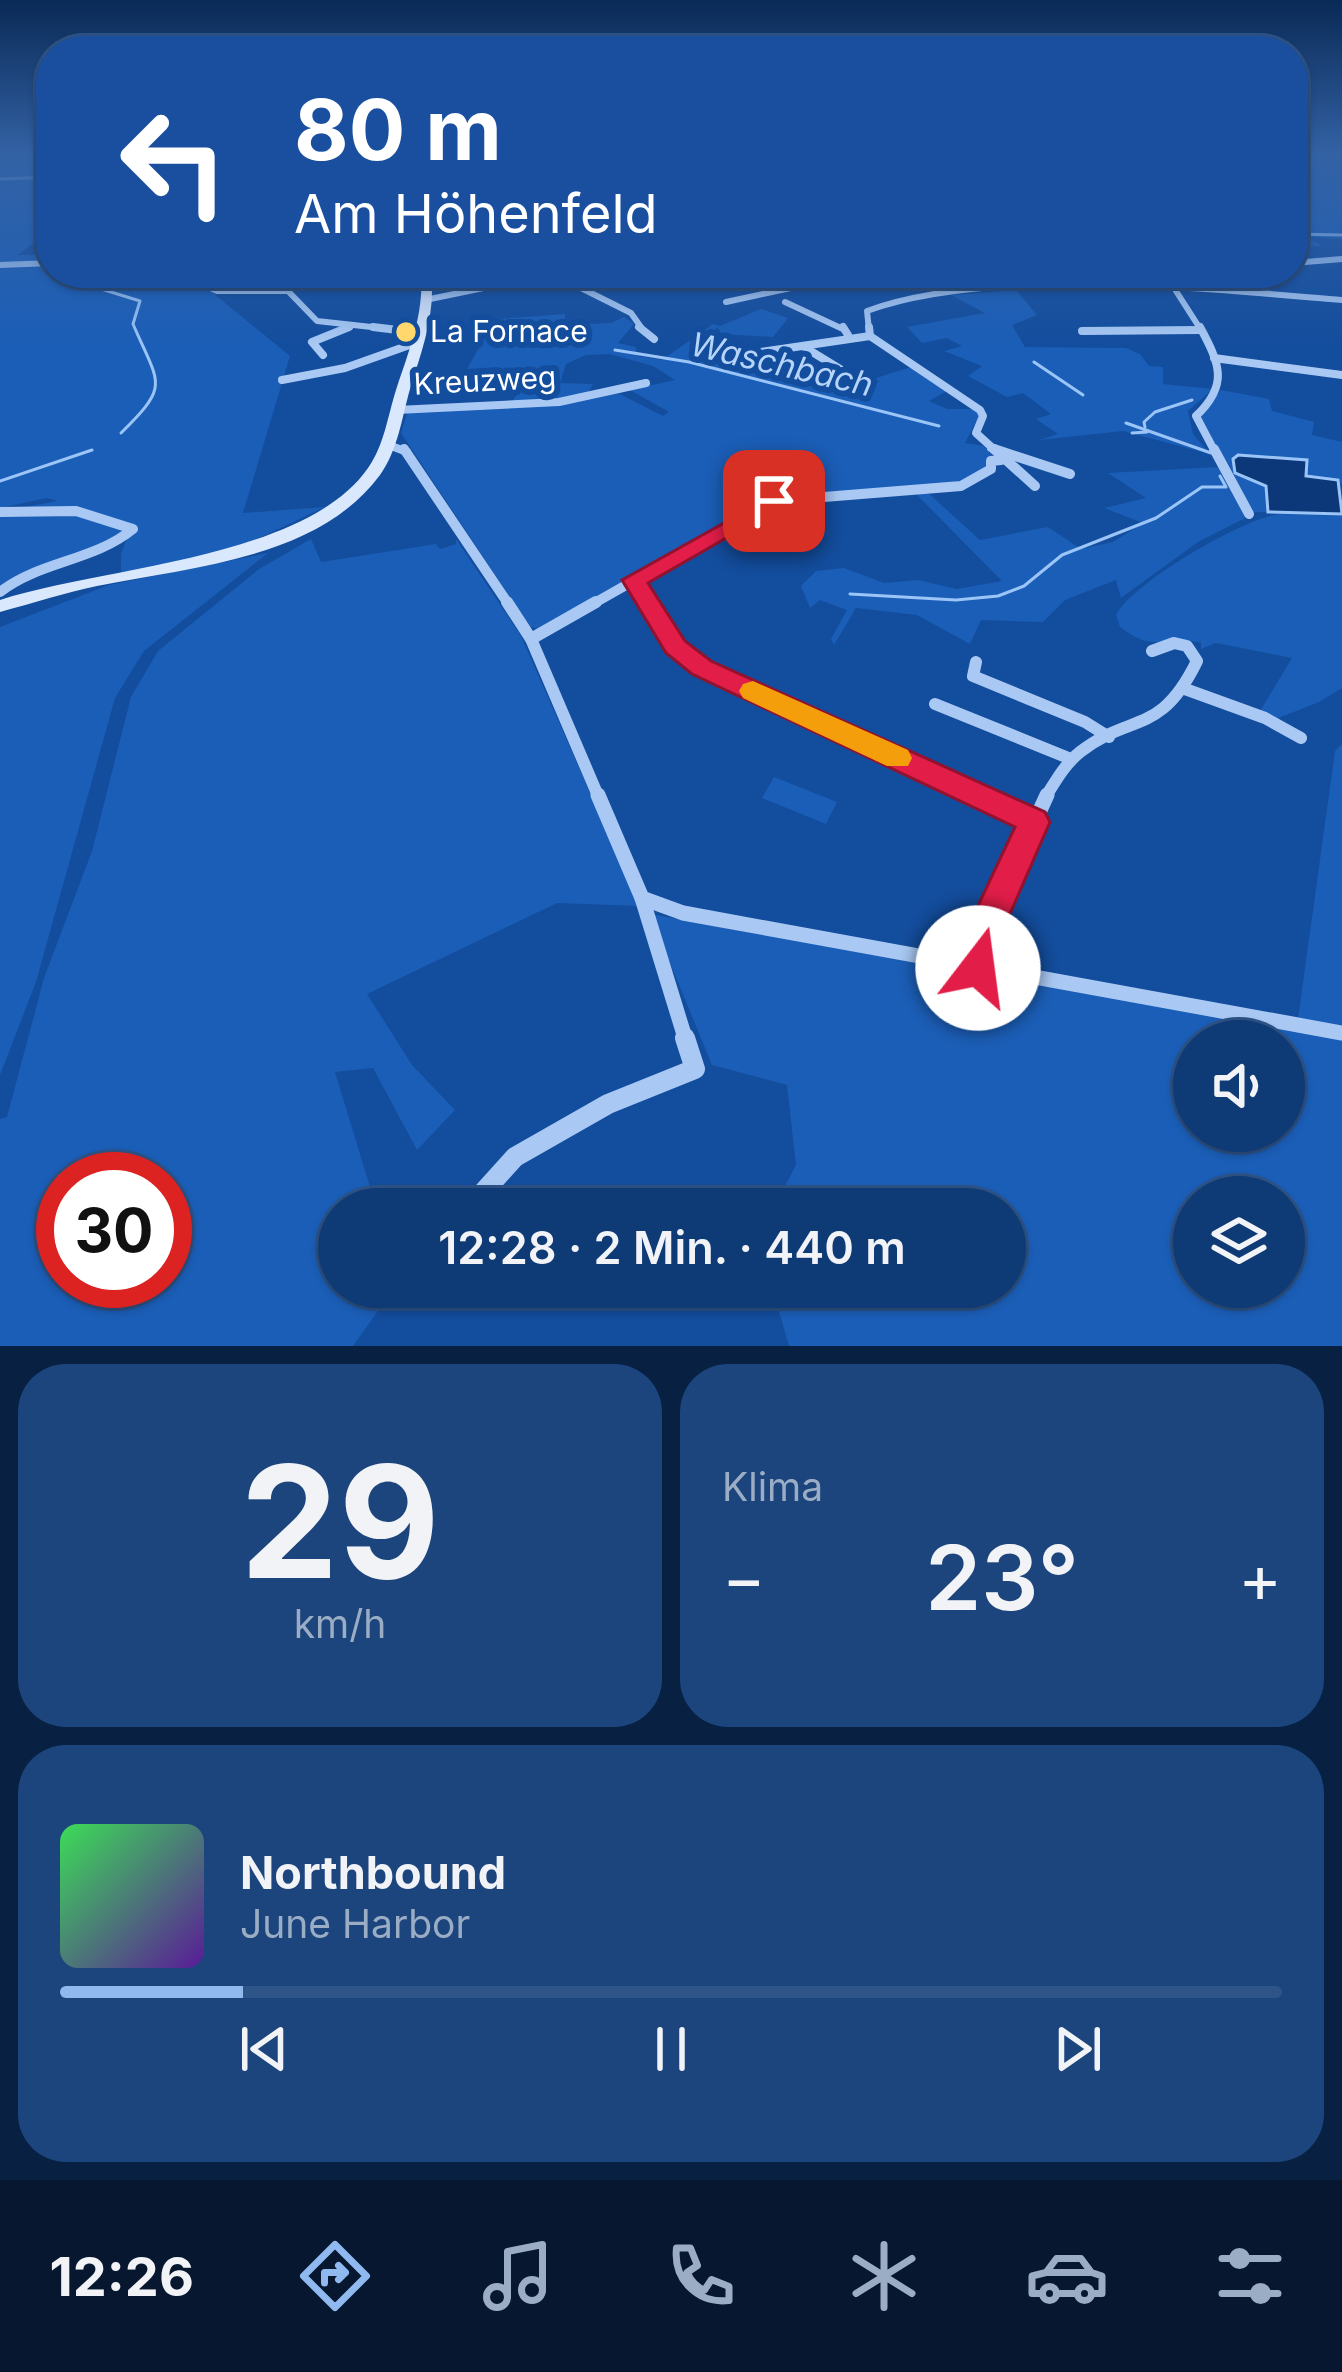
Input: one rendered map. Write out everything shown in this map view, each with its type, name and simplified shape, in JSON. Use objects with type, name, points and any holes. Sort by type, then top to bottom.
[{"type":"main road","points":[[0,606],[56,589],[250,548],[335,509],[376,467],[386,444],[420,337],[428,288]]},
{"type":"street","points":[[1308,261],[1342,259]]},
{"type":"street","points":[[0,265],[36,264]]},
{"type":"street","points":[[211,288],[289,291],[316,321],[420,337]]},
{"type":"street","points":[[430,299],[492,288]]},
{"type":"street","points":[[582,288],[631,313],[637,326],[654,339]]},
{"type":"street","points":[[726,302],[785,288]]},
{"type":"street","points":[[870,336],[867,311],[904,296],[1012,288],[1342,300]]},
{"type":"street","points":[[1170,288],[1176,291],[1214,358],[1216,396],[1196,416],[1249,514]]},
{"type":"street","points":[[758,293],[843,327],[848,335]]},
{"type":"street","points":[[323,355],[312,342],[355,326]]},
{"type":"street","points":[[1082,331],[1199,330]]},
{"type":"street","points":[[761,352],[804,347],[822,338],[870,336],[980,410],[983,416],[976,433],[1035,486]]},
{"type":"street","points":[[282,380],[345,368],[420,337]]},
{"type":"street","points":[[804,347],[840,369]]},
{"type":"street","points":[[1214,358],[1342,376]]},
{"type":"street","name":"Kreuzweg","points":[[397,410],[559,403],[646,383]]},
{"type":"street","points":[[386,444],[403,447],[422,472],[532,639],[642,898],[695,1069],[608,1104],[514,1156],[486,1188]]},
{"type":"street","points":[[990,448],[1070,474]]},
{"type":"street","points":[[532,639],[774,501],[961,485],[980,479],[991,470],[991,461],[1001,460]]},
{"type":"street","points":[[0,512],[76,512],[133,529],[116,544],[24,574],[0,592]]},
{"type":"street","points":[[634,580],[676,647],[701,667],[1034,822]]},
{"type":"street","points":[[978,968],[977,946],[1034,822],[1071,759],[1142,725],[1185,689],[1198,661],[1192,651],[1174,643],[1152,651]]},
{"type":"street","points":[[976,662],[974,676],[1109,737]]},
{"type":"street","points":[[1185,689],[1264,718],[1301,738]]},
{"type":"street","points":[[935,704],[1071,759]]},
{"type":"street","points":[[642,898],[683,913],[1342,1033]]},
{"type":"shaded area","points":[[0,219],[36,219],[36,245],[17,255],[36,255],[36,288],[201,288],[213,293],[290,356],[243,513],[325,507],[232,551],[121,573],[121,554],[132,525],[126,536],[0,588],[0,512],[57,501],[47,498],[0,508],[0,267],[4,264],[0,262]]},
{"type":"shaded area","points":[[1308,219],[1342,219],[1342,239],[1308,237]]},
{"type":"shaded area","points":[[1016,290],[1037,315],[1012,325],[1025,347],[1126,348],[1140,354],[1149,366],[1163,367],[1163,384],[1213,389],[1188,411],[1193,434],[1210,454],[1123,431],[1039,440],[1058,434],[1036,419],[1051,414],[1023,393],[1007,397],[968,376],[982,366],[944,351],[962,346],[947,338],[922,343],[907,327],[985,313],[951,295]]},
{"type":"shaded area","points":[[761,309],[788,318],[773,337],[722,334],[717,327],[700,357],[815,380],[880,382],[873,379],[911,367],[947,391],[929,401],[947,409],[976,409],[980,414],[965,443],[984,446],[994,458],[973,480],[766,501],[538,629],[529,626],[401,433],[408,410],[506,409],[525,384],[498,367],[467,369],[491,326],[472,321],[565,314],[564,325],[611,323],[624,317],[634,324],[618,343],[636,347],[637,356],[662,360],[713,324],[720,326]],"holes":[[[610,354],[653,366],[675,380],[630,390],[669,412],[663,416],[616,392],[588,393],[593,384],[560,383],[566,364],[586,355]]]},
{"type":"shaded area","points":[[1221,390],[1269,399],[1272,411],[1314,422],[1312,435],[1342,442],[1342,485],[1338,480],[1306,476],[1266,486],[1268,512],[1251,512],[1196,413]]},
{"type":"shaded area","points":[[1238,455],[1307,460],[1306,476],[1338,480],[1342,514],[1268,512],[1266,486],[1235,473],[1233,459]]},
{"type":"shaded area","points":[[1218,467],[1245,518],[1198,542],[1121,598],[1116,580],[1065,600],[1043,622],[981,620],[970,644],[917,615],[856,608],[834,645],[831,639],[847,610],[820,600],[810,608],[801,586],[816,571],[844,568],[884,583],[918,580],[957,589],[1002,581],[914,492],[926,491],[980,540],[1048,527],[1081,549],[1113,542],[1143,523],[1104,508],[1146,498],[1108,473]]},
{"type":"shaded area","points":[[1278,514],[1342,516],[1342,688],[1276,719],[1260,711],[1292,658],[1216,643],[1201,649],[1201,642],[1150,642],[1120,627],[1116,615],[1143,586],[1189,555],[1239,528]]},
{"type":"shaded area","points":[[311,539],[321,562],[436,544],[440,549],[456,544],[456,539],[521,636],[640,906],[557,903],[367,994],[412,1065],[455,1110],[417,1150],[373,1068],[335,1072],[371,1188],[318,1188],[318,1308],[380,1308],[353,1346],[0,1346],[0,1119],[7,1117],[44,978],[92,851],[131,697],[158,651],[259,569]]},
{"type":"shaded area","points":[[268,553],[144,651],[115,698],[36,982],[0,1075],[0,627],[109,585]]},
{"type":"shaded area","points":[[1342,744],[1342,1028],[1298,1019],[1335,751]]},
{"type":"shaded area","points":[[774,777],[837,802],[826,824],[762,798]]},
{"type":"shaded area","points":[[650,914],[1232,1020],[1173,1020],[1173,1152],[1305,1152],[1305,1033],[1342,1040],[1342,1346],[789,1346],[778,1308],[1026,1308],[1026,1188],[784,1188],[796,1165],[787,1085],[712,1065]]},
{"type":"waterway","points":[[1308,234],[1342,235]]},
{"type":"waterway","points":[[98,288],[140,301],[133,324],[156,383],[148,404],[121,433]]},
{"type":"waterway","name":"Waschbach","points":[[615,350],[689,362],[939,426]]},
{"type":"waterway","points":[[1034,362],[1083,395]]},
{"type":"waterway","points":[[1145,427],[1144,422],[1155,412],[1192,400]]},
{"type":"waterway","name":"Waschbach","points":[[1126,423],[1211,453]]},
{"type":"waterway","name":"Waschbach","points":[[1132,433],[1147,432]]},
{"type":"waterway","points":[[0,481],[92,450]]},
{"type":"waterway","points":[[850,594],[956,600],[998,596],[1024,586],[1062,555],[1156,518],[1202,487],[1226,487],[1220,476]]},
{"type":"slow traffic","points":[[753,691],[897,758]]},
{"type":"place","name":"La Fornace","points":[[406,332]]},
{"type":"route","points":[[774,501],[634,580],[676,647],[701,667],[1034,822],[977,946],[978,968]]}]
